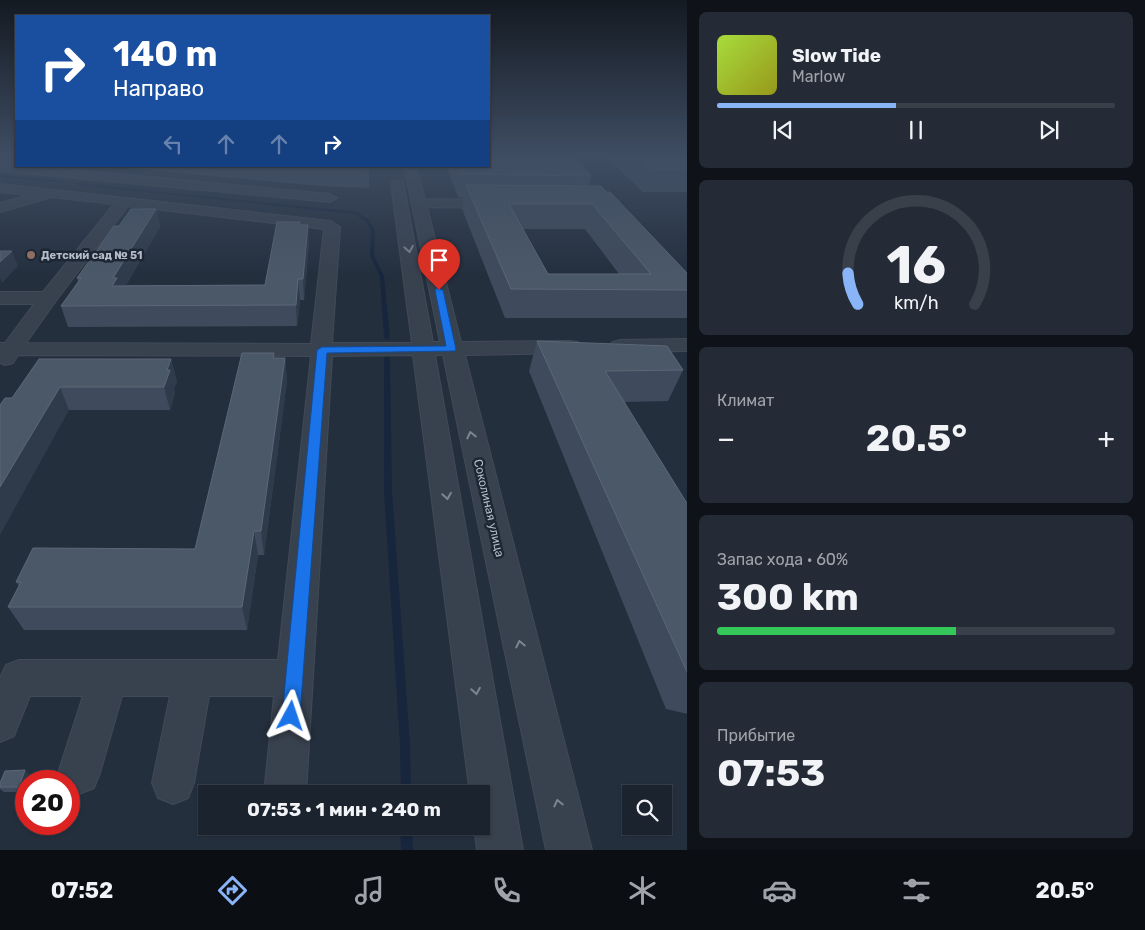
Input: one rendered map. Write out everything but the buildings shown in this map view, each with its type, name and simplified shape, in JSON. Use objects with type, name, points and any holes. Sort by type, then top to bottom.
[{"type":"street","points":[[0,208],[42,196]]},
{"type":"street","points":[[75,196],[124,201],[270,226],[326,224],[332,227],[321,334],[322,350],[286,785]]},
{"type":"street","points":[[305,196],[330,198]]},
{"type":"street","name":"Соколиная улица","points":[[402,196],[438,349],[569,850]]},
{"type":"street","name":"Соколиная улица","points":[[416,196],[438,349],[500,850]]},
{"type":"street","points":[[4,354],[124,201]]},
{"type":"street","points":[[418,204],[514,204]]},
{"type":"street","points":[[0,298],[48,298]]},
{"type":"street","points":[[4,354],[687,345]]},
{"type":"street","points":[[0,722],[19,678],[295,678]]},
{"type":"street","points":[[80,770],[108,678]]},
{"type":"street","points":[[173,783],[193,678]]},
{"type":"waterway","points":[[190,196],[356,213],[368,221],[373,230],[372,256],[382,276],[387,338]]},
{"type":"waterway","points":[[387,358],[388,491],[405,745],[406,785]]},
{"type":"waterway","points":[[406,835],[407,850]]},
{"type":"place","name":"Детский сад № 51","points":[[31,255]]},
{"type":"route","points":[[291,716],[322,350],[451,349],[439,290]]}]
